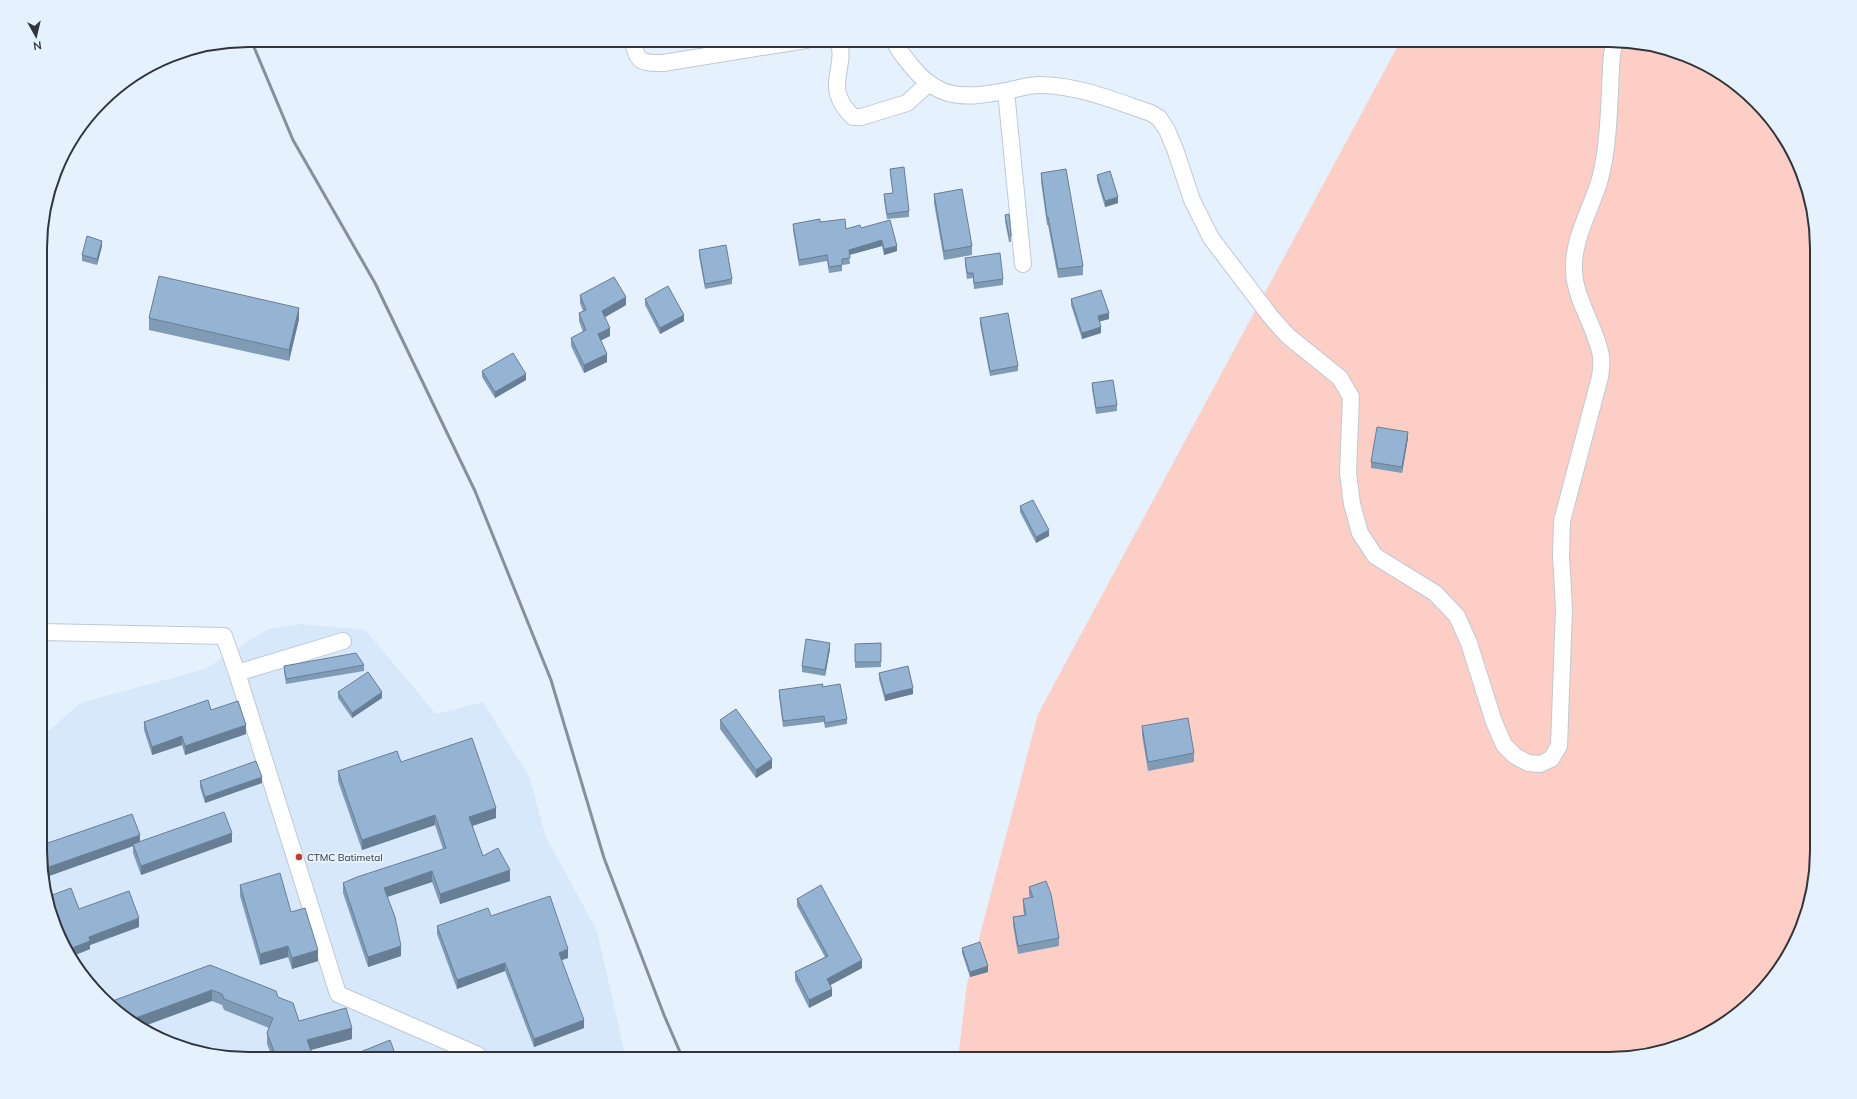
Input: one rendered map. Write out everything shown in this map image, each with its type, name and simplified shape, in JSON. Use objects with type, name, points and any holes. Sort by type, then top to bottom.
[{"type":"street","points":[[634,47],[635,54],[638,59],[646,63],[663,63],[762,47]]},
{"type":"street","points":[[839,47],[840,52],[836,85],[843,107],[853,117],[861,117],[907,103],[929,83]]},
{"type":"street","points":[[897,47],[920,77],[938,90],[964,96],[1006,91],[1041,84],[1072,88],[1151,113],[1159,118],[1167,130],[1192,200],[1211,238],[1271,318],[1288,336],[1340,378],[1351,397],[1348,473],[1352,504],[1360,534],[1376,556],[1435,593],[1457,616],[1469,643],[1494,722],[1504,745],[1515,756],[1528,763],[1540,764],[1551,759],[1559,746],[1564,609],[1562,521],[1600,377],[1601,357],[1595,333],[1579,296],[1574,272],[1575,248],[1600,180],[1605,156],[1614,47]]},
{"type":"street","points":[[1006,91],[1023,264]]},
{"type":"street","points":[[47,632],[224,636],[338,994],[471,1052]]},
{"type":"street","points":[[237,673],[342,641]]},
{"type":"shaded area","points":[[1397,47],[1622,47],[1648,51],[1686,62],[1710,74],[1742,97],[1760,115],[1776,136],[1795,171],[1803,196],[1810,235],[1810,864],[1803,903],[1795,928],[1776,963],[1760,984],[1742,1002],[1710,1025],[1686,1037],[1661,1045],[1622,1052],[959,1052],[967,984],[1038,714]]},
{"type":"shaded area","name":"CTMC Batimetal","points":[[302,624],[365,630],[436,714],[483,702],[530,778],[545,835],[597,931],[625,1052],[235,1052],[196,1045],[171,1037],[136,1018],[115,1002],[97,984],[74,952],[62,928],[51,890],[47,864],[47,733],[80,703],[205,669],[268,629]]},
{"type":"building","points":[[904,167],[909,211],[887,214],[884,194],[893,193],[890,169]]},
{"type":"building","points":[[1066,169],[1083,266],[1058,269],[1047,217],[1041,173]]},
{"type":"building","points":[[1110,171],[1118,197],[1105,201],[1097,175]]},
{"type":"building","points":[[962,189],[972,246],[944,251],[934,194]]},
{"type":"building","points":[[1009,214],[1011,236],[1009,236],[1005,215]]},
{"type":"building","points":[[820,219],[820,222],[845,219],[846,229],[860,225],[861,228],[890,220],[897,246],[884,249],[882,240],[849,250],[850,258],[842,259],[842,265],[829,267],[827,255],[799,260],[793,224]]},
{"type":"building","points":[[87,236],[102,241],[97,259],[82,255]]},
{"type":"building","points":[[726,245],[732,279],[705,284],[699,250]]},
{"type":"building","points":[[1000,253],[1003,279],[974,283],[973,273],[967,273],[965,258]]},
{"type":"building","points":[[159,276],[299,308],[289,350],[149,318]]},
{"type":"building","points":[[614,277],[626,297],[602,311],[610,328],[598,334],[607,354],[584,365],[571,338],[586,330],[579,313],[586,310],[580,295]]},
{"type":"building","points":[[668,286],[684,315],[660,328],[645,299]]},
{"type":"building","points":[[1101,290],[1109,313],[1098,316],[1101,327],[1082,333],[1071,299]]},
{"type":"building","points":[[1008,313],[1018,366],[990,371],[980,318]]},
{"type":"building","points":[[513,353],[526,374],[495,392],[482,371]]},
{"type":"building","points":[[1113,380],[1117,405],[1096,408],[1092,383]]},
{"type":"building","points":[[1377,427],[1408,432],[1402,467],[1371,462]]},
{"type":"building","points":[[1033,500],[1049,530],[1036,537],[1020,506]]},
{"type":"building","points":[[806,639],[830,643],[825,670],[802,666]]},
{"type":"building","points":[[881,643],[881,662],[855,662],[855,644]]},
{"type":"building","points":[[356,653],[364,665],[286,679],[284,666]]},
{"type":"building","points":[[908,666],[913,688],[885,695],[879,673]]},
{"type":"building","points":[[368,672],[382,692],[352,713],[338,692]]},
{"type":"building","points":[[823,684],[822,687],[840,684],[847,719],[825,723],[824,716],[783,721],[779,690]]},
{"type":"building","points":[[208,700],[211,710],[238,701],[246,725],[185,746],[182,736],[152,747],[144,722]]},
{"type":"building","points":[[736,709],[772,759],[756,770],[720,720]]},
{"type":"building","points":[[1188,718],[1194,753],[1148,762],[1142,726]]},
{"type":"building","points":[[472,738],[496,808],[469,817],[483,856],[498,848],[510,870],[440,894],[432,871],[384,888],[395,917],[401,946],[368,957],[343,883],[446,848],[435,815],[362,840],[338,771],[397,751],[401,762]]},
{"type":"building","points":[[256,761],[262,777],[205,797],[200,781]]},
{"type":"building","points":[[224,812],[232,833],[141,866],[133,844]]},
{"type":"building","points":[[132,814],[140,835],[49,867],[47,862],[47,843]]},
{"type":"building","points":[[280,873],[291,912],[305,908],[318,950],[292,958],[288,946],[260,954],[240,885]]},
{"type":"building","points":[[1046,881],[1051,894],[1059,938],[1018,946],[1013,917],[1026,915],[1023,899],[1033,897],[1029,887]]},
{"type":"building","points":[[821,885],[862,960],[827,979],[832,989],[809,1000],[795,972],[828,956],[797,899]]},
{"type":"building","points":[[71,888],[79,909],[129,891],[139,918],[89,937],[90,941],[72,948],[62,928],[52,895]]},
{"type":"building","points":[[550,896],[568,949],[559,953],[584,1020],[534,1039],[505,963],[457,980],[437,926],[488,908],[491,916]]},
{"type":"building","points":[[980,942],[988,966],[970,972],[962,948]]},
{"type":"building","points":[[210,965],[276,991],[278,997],[293,1003],[299,1021],[346,1008],[352,1028],[307,1040],[311,1052],[274,1052],[267,1033],[273,1018],[224,999],[222,994],[212,990],[136,1018],[114,1001]]},
{"type":"building","points":[[390,1040],[394,1052],[360,1052]]},
{"type":"railway","points":[[254,47],[293,140],[375,283],[475,491],[551,680],[604,858],[664,1015],[680,1052]]},
{"type":"place","name":"CTMC Batimetal","points":[[299,857]]}]
